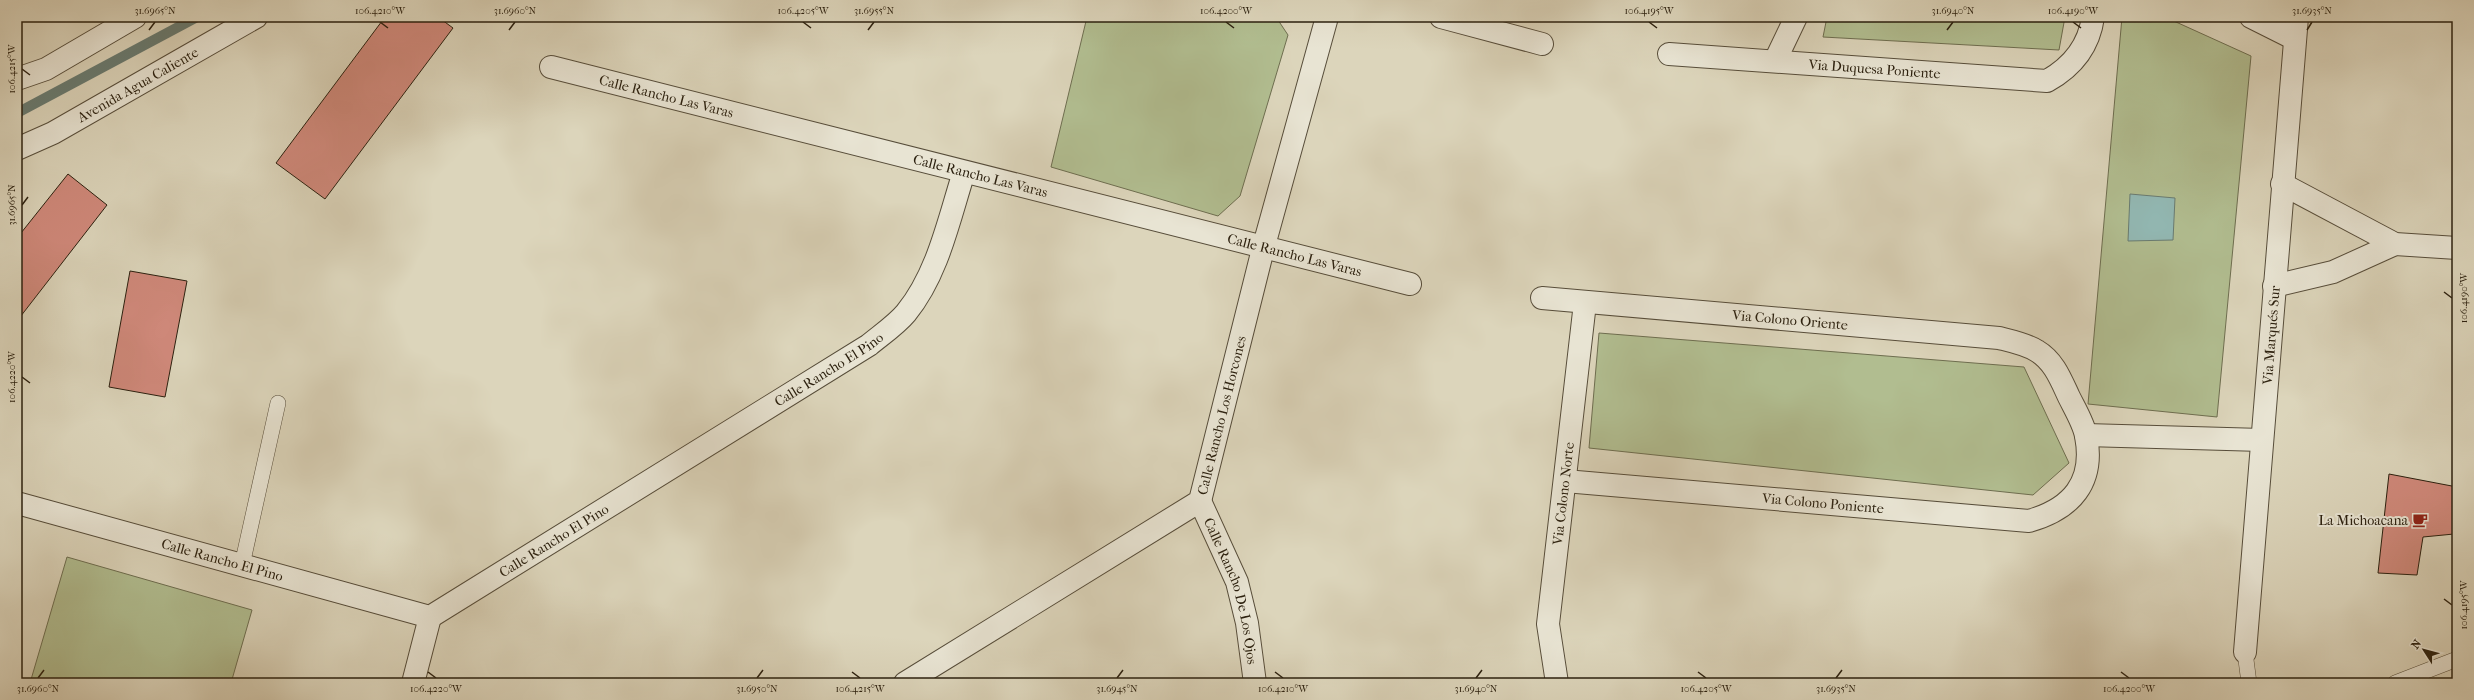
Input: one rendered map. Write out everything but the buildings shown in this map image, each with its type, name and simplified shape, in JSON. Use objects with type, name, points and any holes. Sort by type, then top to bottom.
[{"type":"street","points":[[17,79],[46,69],[135,17]]},
{"type":"street","name":"Avenida Agua Caliente","points":[[17,149],[53,133],[256,17]]},
{"type":"street","name":"Calle Rancho Los Horcones","points":[[905,683],[1200,501],[1263,249],[1327,17]]},
{"type":"street","points":[[1441,17],[1542,44]]},
{"type":"street","points":[[1775,61],[1796,17]]},
{"type":"street","name":"Via Duquesa Poniente","points":[[1669,54],[2047,81],[2061,73],[2087,44],[2093,17]]},
{"type":"street","points":[[2251,17],[2295,39]]},
{"type":"street","name":"Via Marqués Sur","points":[[2245,652],[2282,184],[2297,17]]},
{"type":"street","name":"Calle Rancho Las Varas","points":[[551,67],[1263,249],[1410,284]]},
{"type":"street","name":"Calle Rancho El Pino","points":[[17,503],[430,617],[870,345],[905,313],[921,292],[933,267],[964,172]]},
{"type":"street","points":[[2282,184],[2395,244],[2457,248]]},
{"type":"street","points":[[2274,286],[2333,272],[2395,244]]},
{"type":"street","name":"Via Colono Oriente","points":[[1542,298],[1585,303],[1999,338],[2037,351],[2056,368],[2086,435]]},
{"type":"street","name":"Via Colono Norte","points":[[1557,683],[1548,624],[1585,303]]},
{"type":"street","points":[[2086,435],[2262,440]]},
{"type":"street","name":"Via Colono Poniente","points":[[1565,481],[2028,521],[2059,510],[2074,497],[2085,475],[2088,461],[2086,435]]},
{"type":"street","name":"Calle Rancho De Los Ojos","points":[[1200,501],[1236,582],[1247,623],[1255,683]]},
{"type":"street","points":[[413,683],[430,617]]},
{"type":"lane","points":[[242,565],[278,403]]},
{"type":"lane","points":[[2245,652],[2249,683]]},
{"type":"lane","points":[[2395,683],[2457,659]]},
{"type":"green space","points":[[1087,17],[1276,17],[1288,35],[1240,196],[1218,216],[1051,167]]},
{"type":"green space","points":[[1827,17],[2065,17],[2059,50],[1823,37]]},
{"type":"green space","points":[[2122,17],[2165,17],[2251,56],[2217,417],[2088,404]]},
{"type":"green space","points":[[1599,333],[2024,367],[2069,463],[2033,495],[1589,448]]},
{"type":"green space","points":[[67,557],[252,610],[231,683],[30,683]]},
{"type":"water","points":[[2130,194],[2175,198],[2173,240],[2128,241]]},
{"type":"waterway","points":[[17,113],[197,17]]},
{"type":"place","name":"La Michoacana","points":[[2420,520]]}]
